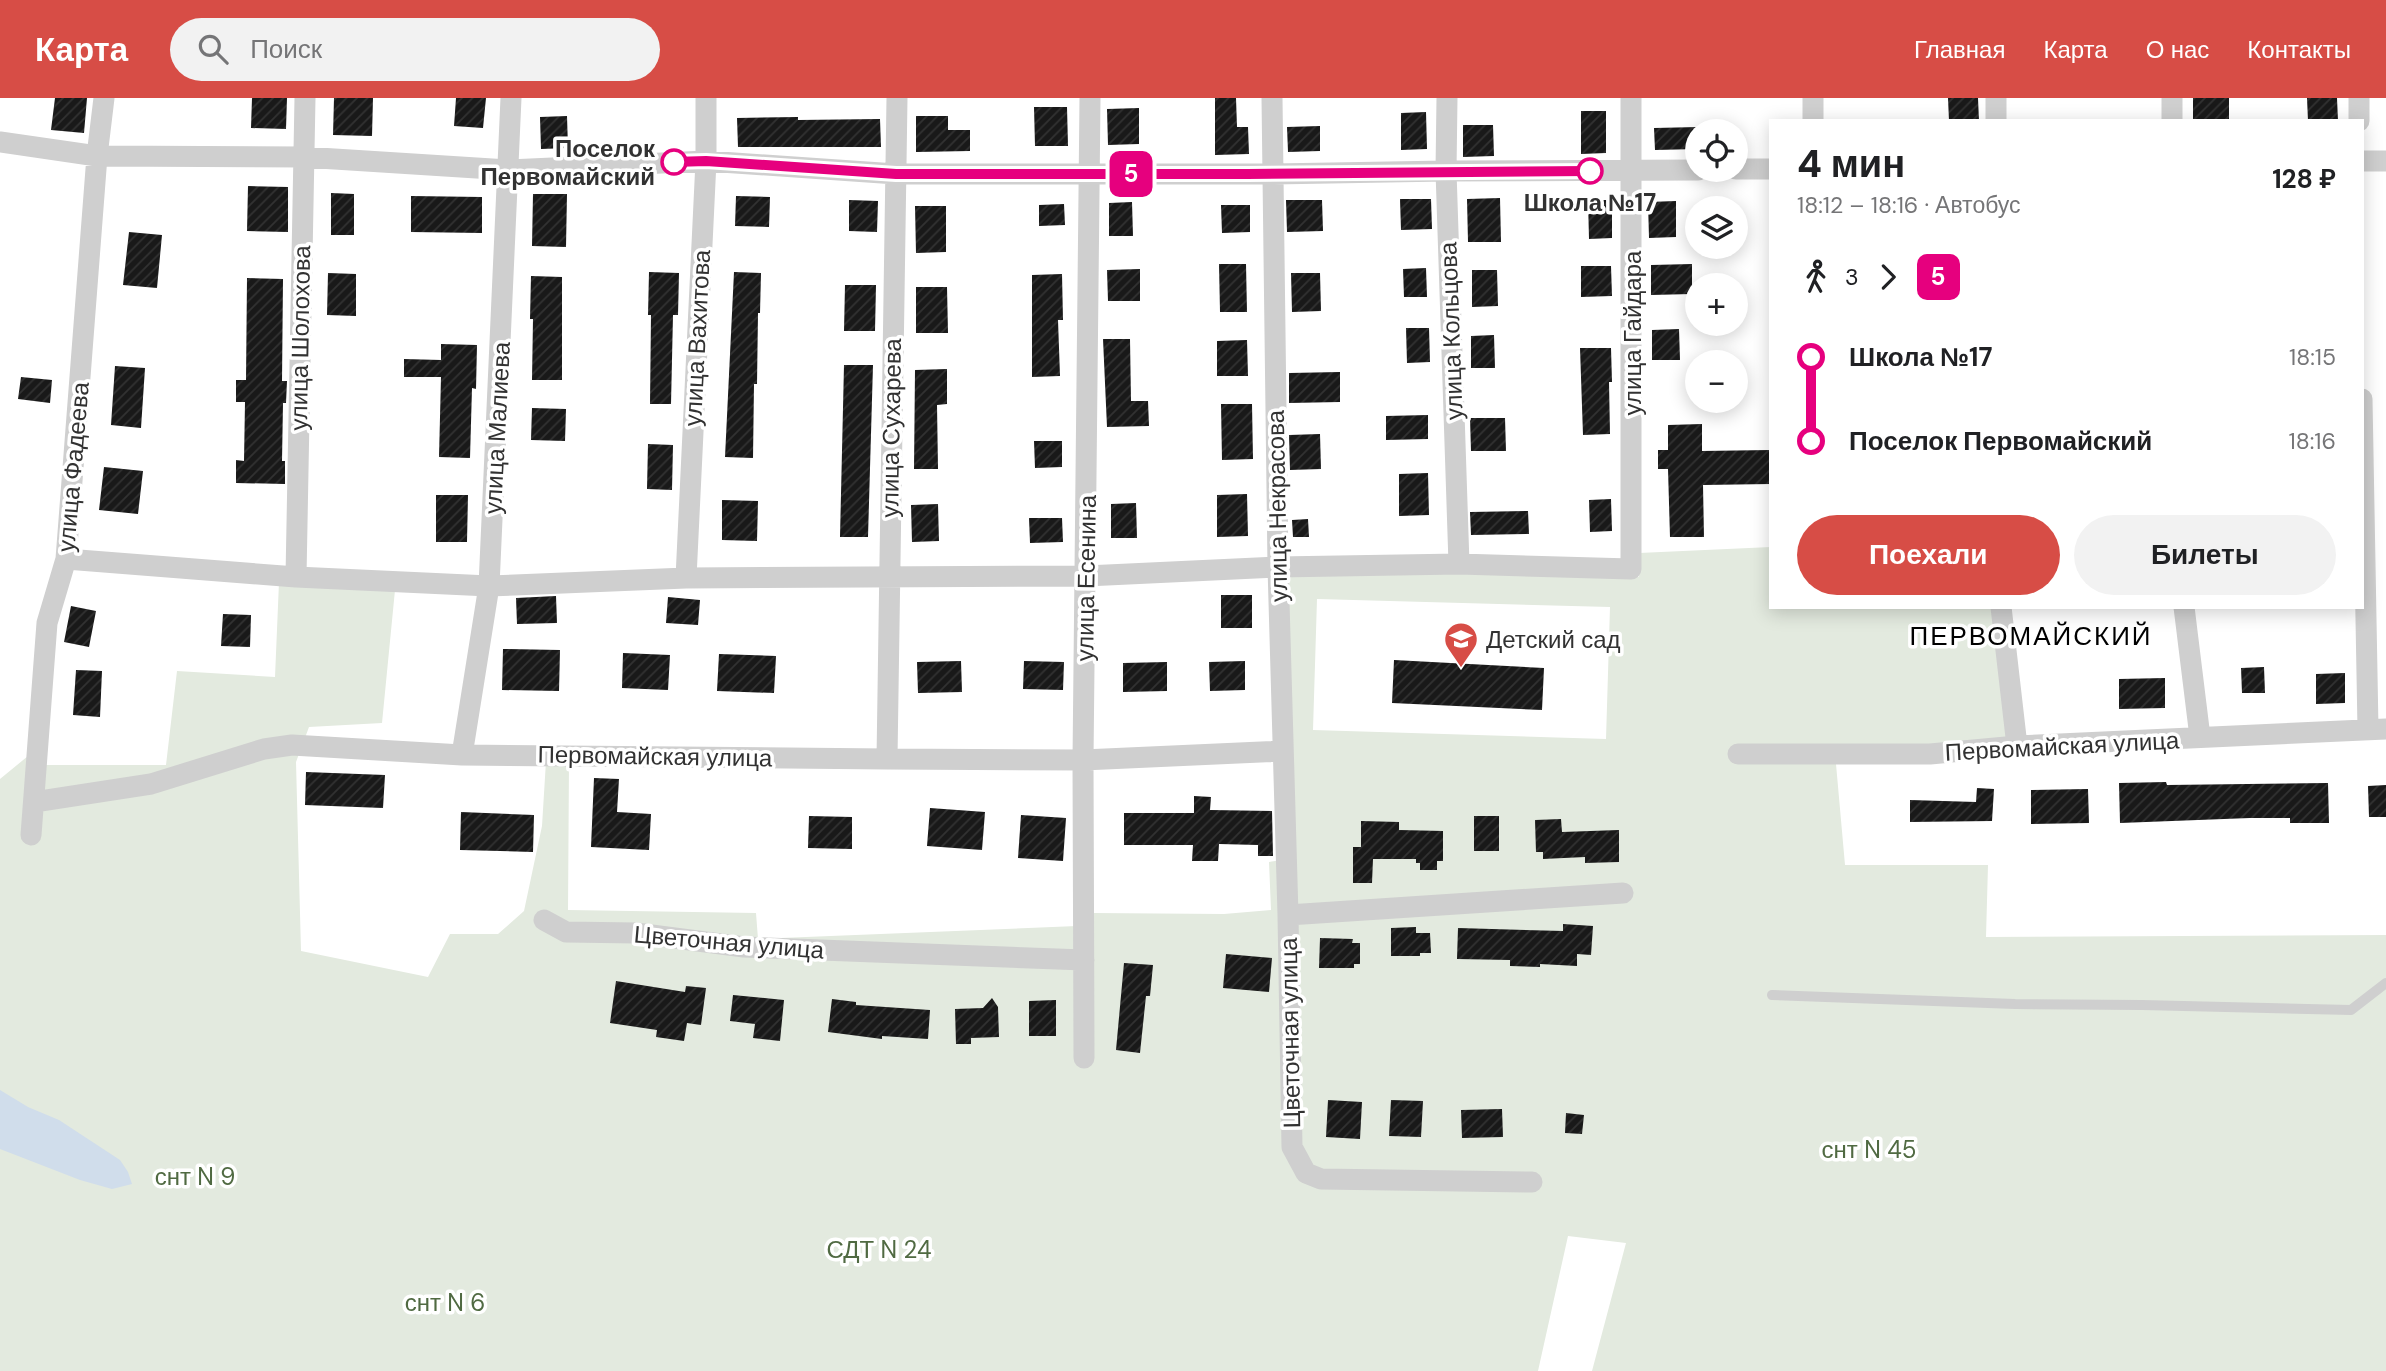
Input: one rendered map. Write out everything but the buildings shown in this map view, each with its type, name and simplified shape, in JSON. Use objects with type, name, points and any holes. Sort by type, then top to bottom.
[{"type":"street","name":"улица Фадеева","points":[[31,835],[47,623],[66,559],[97,156],[104,98]]},
{"type":"street","name":"улица Шолохова","points":[[296,577],[305,98]]},
{"type":"street","name":"улица Малиева","points":[[462,755],[489,586],[511,98]]},
{"type":"street","name":"улица Вахитова","points":[[686,578],[706,161],[706,98]]},
{"type":"street","name":"улица Сухарева","points":[[887,758],[897,98]]},
{"type":"street","name":"улица Есенина","points":[[1084,1058],[1083,760],[1090,98]]},
{"type":"street","name":"улица Некрасова","points":[[1272,98],[1278,567],[1288,915]]},
{"type":"street","name":"улица Кольцова","points":[[1447,98],[1446,170],[1459,564]]},
{"type":"street","name":"улица Гайдара","points":[[1459,564],[1631,569],[1631,98]]},
{"type":"street","points":[[1813,98],[1813,119]]},
{"type":"street","points":[[1996,98],[1996,119]]},
{"type":"street","points":[[2172,98],[2172,119]]},
{"type":"street","points":[[2359,98],[2359,119]]},
{"type":"street","points":[[0,142],[97,156],[303,157],[508,170],[706,161],[896,174],[1685,170]]},
{"type":"street","points":[[2364,161],[2386,161]]},
{"type":"street","points":[[1748,169],[1769,169]]},
{"type":"street","points":[[2364,444],[2377,729]]},
{"type":"street","points":[[66,559],[296,577],[489,586],[686,578],[1086,576],[1278,567],[1459,564]]},
{"type":"street","points":[[2001,609],[2017,746]]},
{"type":"street","points":[[2184,609],[2200,737]]},
{"type":"street","name":"Первомайская улица","points":[[1738,754],[1930,754],[2017,746],[2377,729]]},
{"type":"street","name":"Первомайская улица","points":[[34,802],[151,784],[264,749],[292,745],[462,755],[1083,760],[1283,751]]},
{"type":"street","name":"Цветочная улица","points":[[1532,1182],[1321,1179],[1306,1173],[1292,1147],[1288,915],[1623,893]]},
{"type":"street","name":"Цветочная улица","points":[[544,920],[566,932],[636,933],[744,947],[1084,960]]},
{"type":"lane","points":[[1772,995],[2015,1004],[2142,1004],[2351,1010],[2386,982]]},
{"type":"green space","points":[[1769,547],[1769,609],[1994,609],[2012,741],[1836,764],[1845,865],[1988,865],[1986,937],[2386,935],[2386,1371],[1592,1371],[1626,1243],[1568,1236],[1538,1371],[0,1371],[0,779],[28,756],[43,765],[166,765],[177,671],[275,677],[279,582],[395,590],[382,723],[309,727],[296,762],[301,951],[428,977],[450,934],[498,934],[524,911],[542,826],[546,761],[569,762],[568,910],[756,913],[758,939],[1077,926],[1093,913],[1224,914],[1271,910],[1269,862],[1282,860],[1277,572],[1459,571],[1639,577],[1639,553]],"holes":[[[1317,599],[1610,607],[1606,739],[1313,730]]]},
{"type":"water","points":[[0,1090],[28,1107],[59,1120],[120,1160],[132,1184],[112,1189],[80,1180],[0,1149]]},
{"type":"bus line","name":"5","points":[[674,162],[706,161],[896,174],[1590,171]]},
{"type":"place","name":"Поселок Первомайский","points":[[674,162]]},
{"type":"place","name":"Школа №17","points":[[1590,171]]},
{"type":"place","name":"Детский сад","points":[[1461,669]]},
{"type":"district","name":"ПЕРВОМАЙСКИЙ","points":[[2031,636]]},
{"type":"park label","name":"снт N 45","points":[[1869,1149]]},
{"type":"park label","name":"снт N 9","points":[[195,1176]]},
{"type":"park label","name":"СДТ N 24","points":[[879,1249]]},
{"type":"park label","name":"снт N 6","points":[[445,1302]]}]
